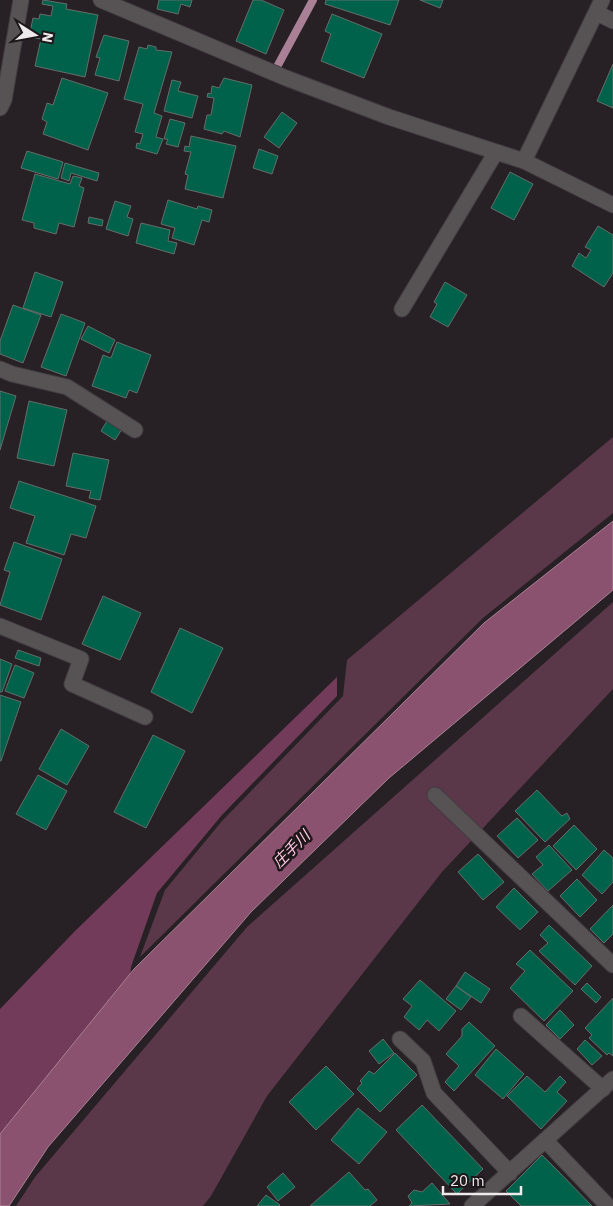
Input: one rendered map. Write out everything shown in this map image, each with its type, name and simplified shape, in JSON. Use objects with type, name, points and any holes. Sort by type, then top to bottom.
[{"type":"street","points":[[1,102],[20,0]]},
{"type":"street","points":[[101,0],[337,98],[524,161],[613,205]]},
{"type":"street","points":[[524,161],[600,6],[613,21]]},
{"type":"street","points":[[402,309],[496,152]]},
{"type":"street","points":[[0,369],[12,374],[67,387],[135,430]]},
{"type":"street","points":[[0,626],[81,659],[72,684],[145,717]]},
{"type":"street","points":[[435,795],[613,965]]},
{"type":"street","points":[[472,1206],[608,1084],[521,1016]]},
{"type":"street","points":[[400,1039],[423,1061],[434,1093],[510,1172]]},
{"type":"street","points":[[545,1140],[608,1206]]},
{"type":"shaded area","points":[[613,437],[613,513],[483,618],[140,957],[165,890],[222,821],[343,696],[347,660]]},
{"type":"shaded area","points":[[613,602],[613,689],[442,872],[267,1096],[211,1196],[203,1206],[16,1206],[35,1177],[247,927]]},
{"type":"shaded area","points":[[337,677],[337,696],[222,815],[157,893],[131,967],[128,999],[0,1145],[0,1009],[75,931]]},
{"type":"water","name":"庄手川","points":[[613,521],[613,590],[389,778],[251,912],[48,1147],[9,1206],[0,1206],[0,1134],[134,969],[484,623]]},
{"type":"building","points":[[43,0],[67,4],[66,9],[98,15],[85,77],[35,66],[41,39],[29,37],[33,18],[39,19],[40,14],[51,16],[53,6],[42,4]]},
{"type":"building","points":[[159,0],[192,0],[190,7],[181,4],[178,14],[157,9]]},
{"type":"building","points":[[253,0],[261,0],[284,10],[266,54],[236,41]]},
{"type":"building","points":[[326,0],[399,0],[390,25],[325,4]]},
{"type":"building","points":[[420,0],[443,0],[440,8]]},
{"type":"building","points":[[332,14],[382,34],[364,78],[321,61],[331,34],[325,31]]},
{"type":"building","points":[[104,35],[129,41],[119,81],[95,75],[100,58],[96,57]]},
{"type":"building","points":[[148,45],[156,47],[156,50],[172,52],[154,113],[162,116],[156,137],[163,139],[157,154],[136,148],[137,143],[140,144],[143,134],[135,132],[143,104],[124,99],[139,47],[147,49]]},
{"type":"building","points":[[613,64],[613,108],[597,101]]},
{"type":"building","points":[[62,78],[108,93],[88,150],[43,134],[47,122],[42,119],[47,103],[53,105]]},
{"type":"building","points":[[224,78],[252,85],[240,137],[224,131],[222,134],[204,129],[207,115],[211,115],[214,98],[207,97],[208,93],[211,94],[212,86],[219,88]]},
{"type":"building","points":[[172,80],[181,82],[178,91],[198,96],[192,118],[164,111]]},
{"type":"building","points":[[282,112],[297,123],[279,148],[264,137]]},
{"type":"building","points":[[170,119],[185,123],[178,147],[166,144],[168,139],[164,139]]},
{"type":"building","points":[[191,136],[236,146],[223,198],[185,189],[188,175],[185,174],[191,152],[184,151],[185,146],[189,147]]},
{"type":"building","points":[[259,149],[278,156],[272,174],[253,168]]},
{"type":"building","points":[[27,151],[63,162],[58,179],[21,168]]},
{"type":"building","points":[[65,163],[99,173],[97,181],[71,173],[69,181],[61,178]]},
{"type":"building","points":[[510,172],[533,184],[514,220],[491,208]]},
{"type":"building","points":[[35,174],[70,184],[73,176],[82,178],[79,186],[84,188],[74,227],[59,223],[56,234],[34,228],[34,223],[22,220]]},
{"type":"building","points":[[168,200],[197,209],[198,206],[212,210],[209,222],[202,220],[194,245],[172,238],[175,228],[161,224]]},
{"type":"building","points":[[115,201],[131,206],[127,217],[133,219],[128,236],[106,229]]},
{"type":"building","points":[[89,217],[103,220],[102,226],[88,223]]},
{"type":"building","points":[[141,223],[170,230],[168,241],[177,243],[174,254],[136,243]]},
{"type":"building","points":[[598,226],[613,235],[613,273],[604,287],[572,266],[579,253],[586,258],[591,250],[585,247]]},
{"type":"building","points":[[35,272],[63,282],[51,317],[23,308]]},
{"type":"building","points":[[445,282],[467,295],[448,327],[430,317],[437,304],[434,302]]},
{"type":"building","points":[[13,305],[41,315],[23,363],[0,354],[0,341]]},
{"type":"building","points":[[61,314],[85,323],[66,376],[41,367]]},
{"type":"building","points":[[88,326],[115,340],[109,353],[81,339]]},
{"type":"building","points":[[117,342],[151,355],[137,393],[129,390],[126,398],[92,386],[103,355],[111,358]]},
{"type":"building","points":[[0,391],[16,396],[0,450]]},
{"type":"building","points":[[29,401],[67,410],[54,466],[17,458]]},
{"type":"building","points":[[107,421],[122,429],[115,440],[101,431]]},
{"type":"building","points":[[73,453],[109,460],[100,500],[89,498],[91,491],[66,486]]},
{"type":"building","points":[[19,481],[96,506],[86,538],[71,534],[64,555],[26,543],[35,516],[10,508]]},
{"type":"building","points":[[14,542],[62,559],[41,620],[0,605],[10,572],[4,570]]},
{"type":"building","points":[[103,596],[141,613],[120,660],[82,644]]},
{"type":"building","points":[[180,628],[223,648],[192,713],[151,692]]},
{"type":"building","points":[[18,650],[41,658],[39,666],[15,658]]},
{"type":"building","points":[[0,659],[12,664],[2,692],[0,692]]},
{"type":"building","points":[[15,665],[34,673],[24,698],[5,691]]},
{"type":"building","points":[[0,695],[21,702],[1,761],[0,761]]},
{"type":"building","points":[[61,729],[89,746],[67,785],[39,769]]},
{"type":"building","points":[[153,735],[185,751],[146,828],[114,812]]},
{"type":"building","points":[[38,775],[67,791],[46,830],[16,814]]},
{"type":"building","points":[[537,790],[562,816],[567,813],[570,819],[545,842],[515,811]]},
{"type":"building","points":[[517,818],[538,840],[518,858],[497,836]]},
{"type":"building","points":[[574,825],[597,849],[576,870],[553,846]]},
{"type":"building","points":[[549,845],[572,870],[548,891],[532,874],[543,865],[536,857]]},
{"type":"building","points":[[604,850],[613,858],[613,882],[602,894],[582,875]]},
{"type":"building","points":[[478,854],[504,882],[483,900],[458,872]]},
{"type":"building","points":[[577,879],[597,900],[580,917],[560,896]]},
{"type":"building","points":[[514,888],[538,912],[520,930],[496,907]]},
{"type":"building","points":[[613,905],[613,934],[604,943],[590,929]]},
{"type":"building","points":[[549,925],[592,966],[575,985],[539,951],[548,943],[540,935]]},
{"type":"building","points":[[530,950],[573,991],[544,1021],[510,988],[525,971],[516,964]]},
{"type":"building","points":[[465,972],[490,989],[481,1003],[456,986]]},
{"type":"building","points":[[420,980],[456,1011],[439,1031],[427,1020],[419,1030],[404,1017],[412,1006],[403,999]]},
{"type":"building","points":[[587,983],[601,997],[596,1003],[581,989]]},
{"type":"building","points":[[456,986],[471,997],[461,1010],[446,999]]},
{"type":"building","points":[[613,998],[613,1056],[609,1053],[607,1055],[589,1038],[592,1035],[585,1028]]},
{"type":"building","points":[[560,1010],[574,1025],[560,1039],[546,1025]]},
{"type":"building","points":[[469,1022],[495,1046],[454,1091],[445,1082],[459,1066],[446,1054],[462,1036],[462,1029]]},
{"type":"building","points":[[383,1039],[394,1053],[379,1064],[369,1051]]},
{"type":"building","points":[[585,1040],[602,1056],[592,1065],[577,1049]]},
{"type":"building","points":[[496,1049],[524,1074],[503,1099],[475,1075]]},
{"type":"building","points":[[395,1053],[417,1075],[380,1112],[357,1089],[362,1083],[360,1081],[369,1071],[374,1074]]},
{"type":"building","points":[[326,1066],[354,1094],[316,1130],[289,1102]]},
{"type":"building","points":[[527,1076],[545,1092],[560,1076],[566,1082],[557,1092],[567,1101],[541,1129],[507,1096]]},
{"type":"building","points":[[422,1105],[483,1169],[457,1194],[396,1130]]},
{"type":"building","points":[[358,1108],[387,1132],[359,1164],[331,1140]]},
{"type":"building","points":[[542,1155],[592,1206],[521,1206],[506,1191]]},
{"type":"building","points":[[349,1172],[377,1200],[370,1206],[310,1206]]},
{"type":"building","points":[[283,1173],[295,1187],[278,1201],[267,1187]]},
{"type":"building","points":[[432,1183],[450,1204],[409,1206],[412,1203],[408,1196],[414,1190],[422,1192]]},
{"type":"building","points":[[266,1195],[280,1205],[257,1206]]},
{"type":"waterway","points":[[278,65],[313,0]]}]
